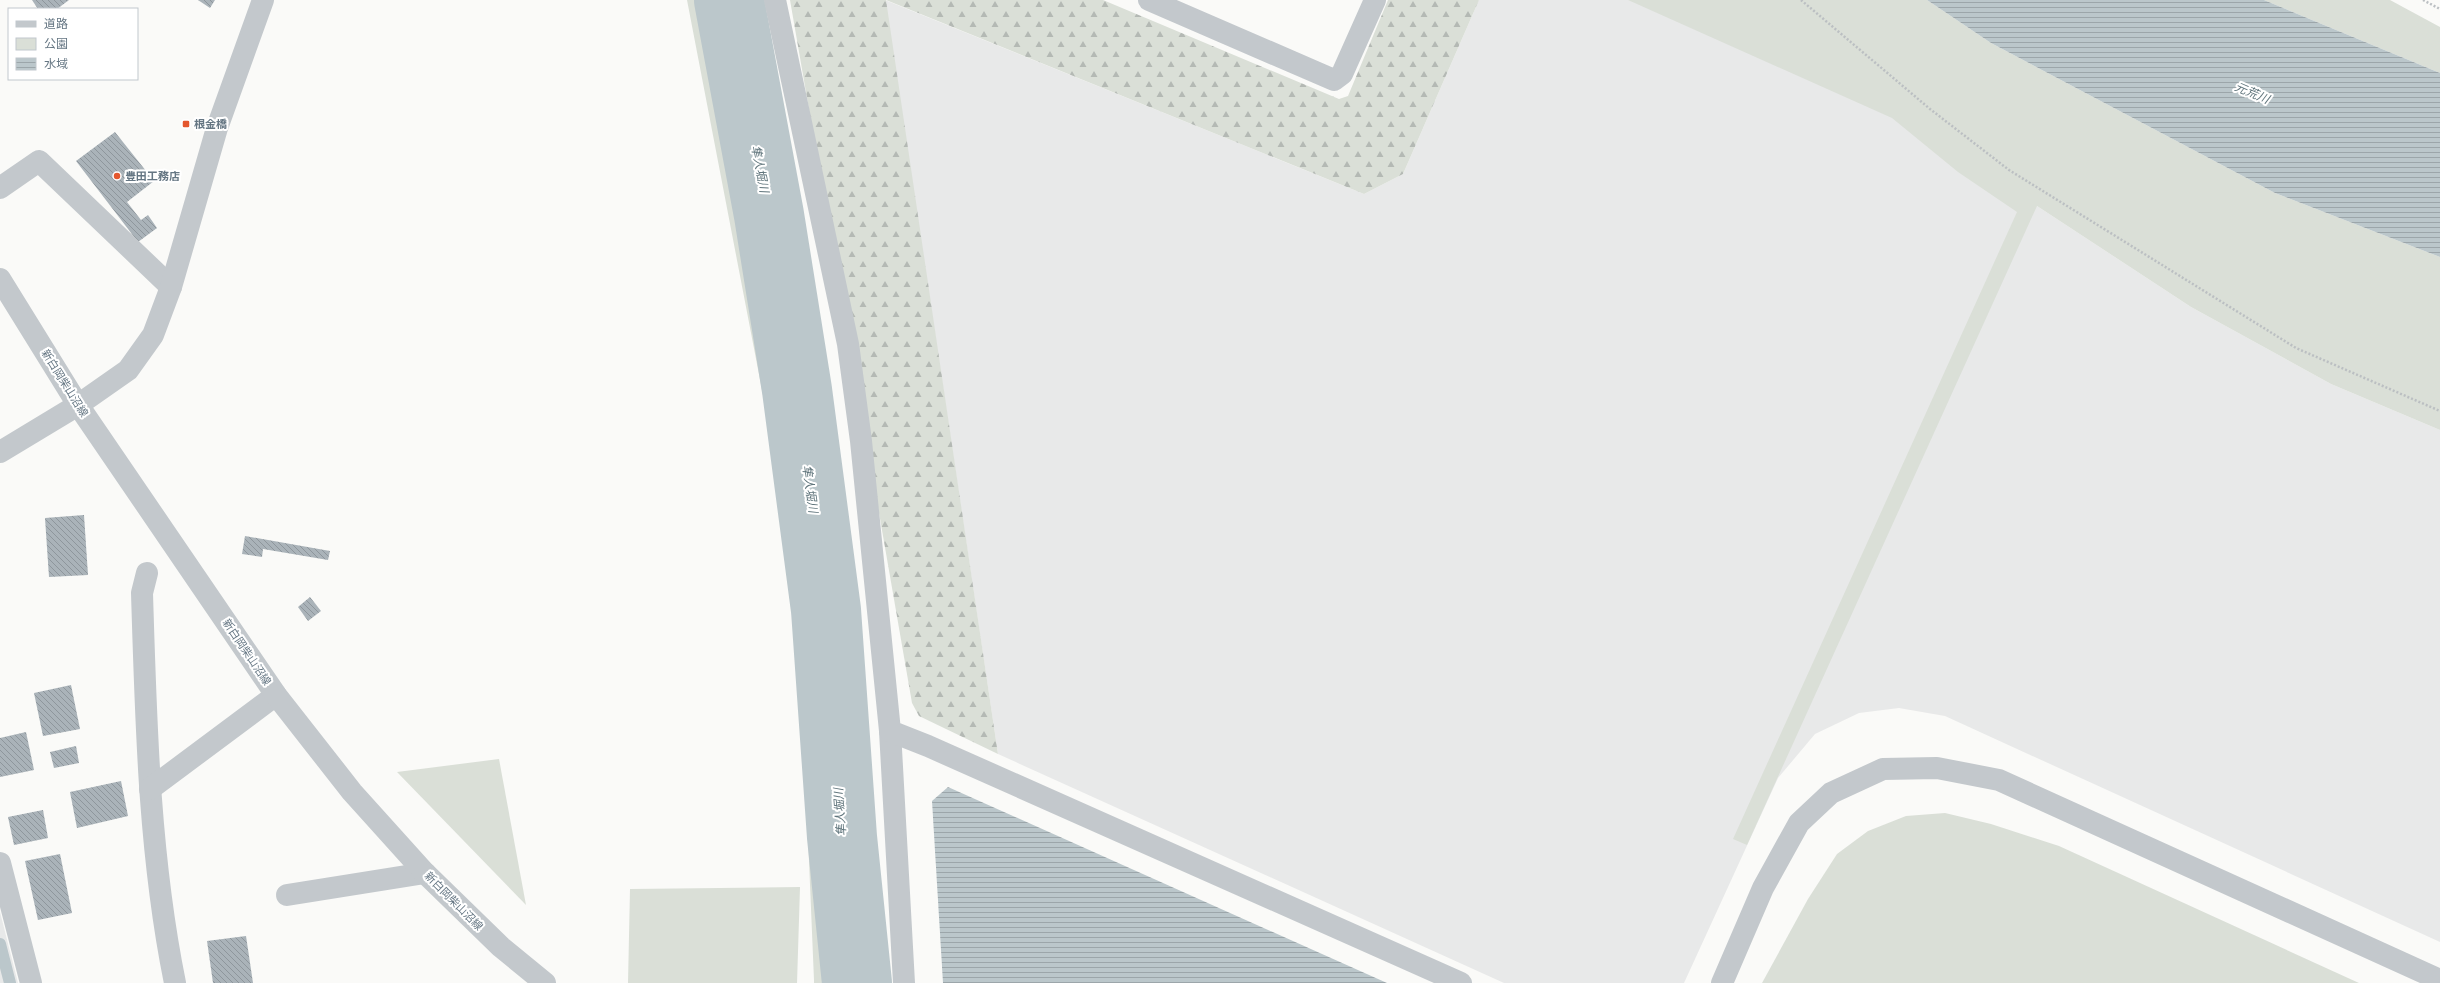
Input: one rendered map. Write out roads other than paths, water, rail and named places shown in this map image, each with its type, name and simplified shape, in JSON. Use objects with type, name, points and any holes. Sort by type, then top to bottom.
[{"type":"street","points":[[0,452],[78,405],[128,370],[152,335],[171,287],[217,128],[263,0]]},
{"type":"street","points":[[775,0],[848,344],[861,440],[890,731],[904,983]]},
{"type":"street","points":[[1149,0],[1334,80],[1342,74],[1375,0]]},
{"type":"street","points":[[0,188],[39,161],[171,287]]},
{"type":"street","name":"新白岡柴山沼線","points":[[0,279],[78,405],[276,695],[352,792],[425,872],[501,947],[545,983]]},
{"type":"street","points":[[147,573],[142,593],[150,789],[164,929],[174,983]]},
{"type":"street","points":[[150,789],[276,695]]},
{"type":"street","points":[[890,731],[936,749],[1461,983]]},
{"type":"street","points":[[1722,983],[1763,888],[1799,822],[1831,793],[1883,770],[1937,768],[1999,780],[2440,980]]},
{"type":"street","points":[[0,863],[31,983]]},
{"type":"street","points":[[287,895],[425,872]]},
{"type":"water","name":"元荒川","points":[[1927,0],[2264,0],[2440,73],[2440,257],[2275,193],[1991,43]]},
{"type":"water","points":[[948,787],[1387,983],[943,983],[932,801]]},
{"type":"waterway","name":"隼人堀川","points":[[729,0],[769,215],[797,390],[826,610],[842,837],[857,983]]},
{"type":"waterway","points":[[0,944],[10,983]]},
{"type":"place","name":"根金橋","points":[[186,124]]},
{"type":"place","name":"豊田工務店","points":[[117,176]]}]
